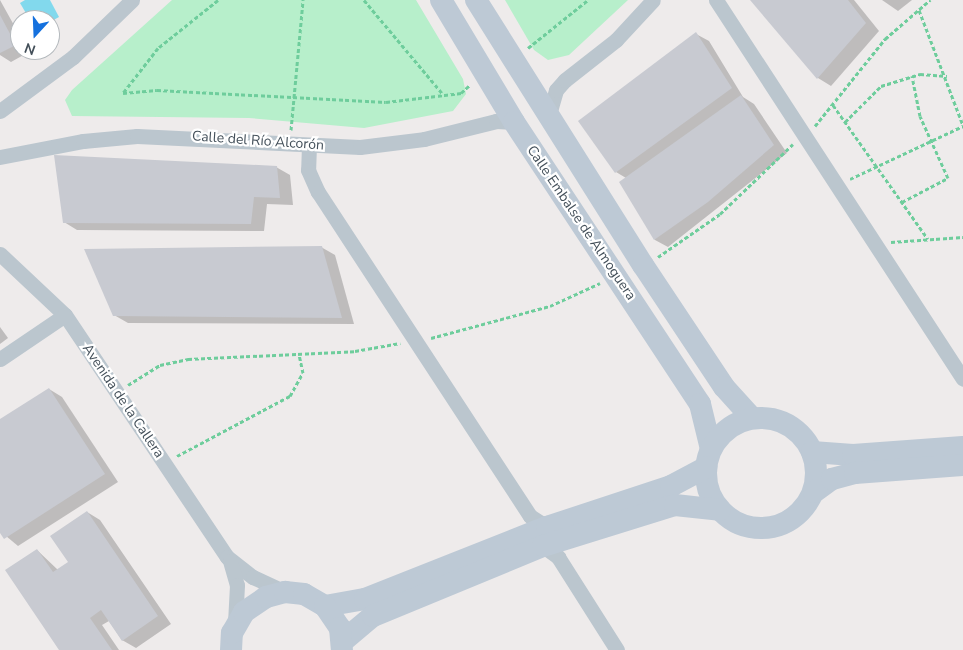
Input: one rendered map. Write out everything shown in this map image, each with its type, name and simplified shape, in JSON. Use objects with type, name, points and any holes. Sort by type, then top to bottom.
[{"type":"main road","name":"Calle Embalse de Almoguera","points":[[441,0],[514,122],[700,404],[708,458]]},
{"type":"main road","name":"Calle Embalse de Almoguera","points":[[476,0],[548,118],[643,265],[724,387],[752,418]]},
{"type":"main road","points":[[325,606],[365,599],[545,536],[671,486],[708,458],[728,429],[752,418],[767,418],[794,428],[812,452],[814,492]]},
{"type":"main road","points":[[812,452],[853,455],[963,447]]},
{"type":"main road","points":[[708,458],[709,490],[720,510]]},
{"type":"main road","points":[[231,650],[235,624],[257,601],[285,592],[304,594],[325,606],[343,646],[375,615],[545,536],[675,505],[720,510],[752,528],[773,527],[793,519],[814,492],[832,479],[855,473],[963,465]]},
{"type":"street","points":[[0,110],[73,57],[132,0]]},
{"type":"street","points":[[548,118],[556,90],[565,80],[616,40],[653,0]]},
{"type":"street","points":[[716,0],[804,136],[877,242],[963,379]]},
{"type":"street","name":"Calle del Río Alcorón","points":[[0,158],[82,141],[137,136],[309,144],[388,144],[472,125],[514,122]]},
{"type":"street","points":[[309,144],[308,170],[318,192],[418,340],[617,650]]},
{"type":"street","name":"Avenida de la Callera","points":[[0,254],[65,315],[230,561],[238,585],[235,624]]},
{"type":"street","points":[[0,359],[65,315]]},
{"type":"street","name":"Avenida de la Callera","points":[[230,561],[285,592]]},
{"type":"path","points":[[218,0],[158,48],[123,93],[386,102],[461,93],[485,74]]},
{"type":"path","points":[[289,143],[295,98],[303,0]]},
{"type":"path","points":[[364,0],[442,94]]},
{"type":"path","points":[[511,58],[543,38],[588,0]]},
{"type":"path","points":[[643,265],[671,250],[720,214],[804,136],[833,105],[885,39],[930,0]]},
{"type":"path","points":[[838,185],[963,125],[947,76],[919,10]]},
{"type":"path","points":[[845,122],[880,86],[912,76],[947,76]]},
{"type":"path","points":[[902,202],[948,178],[930,141],[912,76]]},
{"type":"path","points":[[833,105],[928,239]]},
{"type":"path","points":[[877,242],[963,237]]},
{"type":"path","points":[[117,392],[160,365],[188,359],[299,354],[418,340],[550,306],[616,276]]},
{"type":"path","points":[[177,456],[290,396],[303,373],[299,354]]},
{"type":"green space","points":[[172,0],[416,0],[463,79],[466,94],[453,111],[364,128],[249,118],[72,116],[65,100],[72,90]]},
{"type":"green space","points":[[505,0],[628,0],[569,55],[548,60],[534,50]]},
{"type":"water","points":[[25,0],[50,0],[55,10],[24,10],[20,3]]},
{"type":"building","points":[[750,0],[848,0],[866,23],[817,79]]},
{"type":"building","points":[[0,15],[10,34],[10,48],[0,53]]},
{"type":"building","points":[[696,32],[732,88],[615,173],[578,121]]},
{"type":"building","points":[[741,95],[774,145],[708,202],[654,240],[619,182]]},
{"type":"building","points":[[54,155],[277,166],[280,198],[254,197],[251,224],[63,223]]},
{"type":"building","points":[[322,246],[342,318],[113,316],[84,249]]},
{"type":"building","points":[[49,388],[105,474],[4,539],[0,533],[0,419]]},
{"type":"building","points":[[87,511],[158,616],[122,641],[101,610],[90,618],[112,650],[59,650],[5,570],[37,549],[53,572],[68,562],[50,536]]}]
